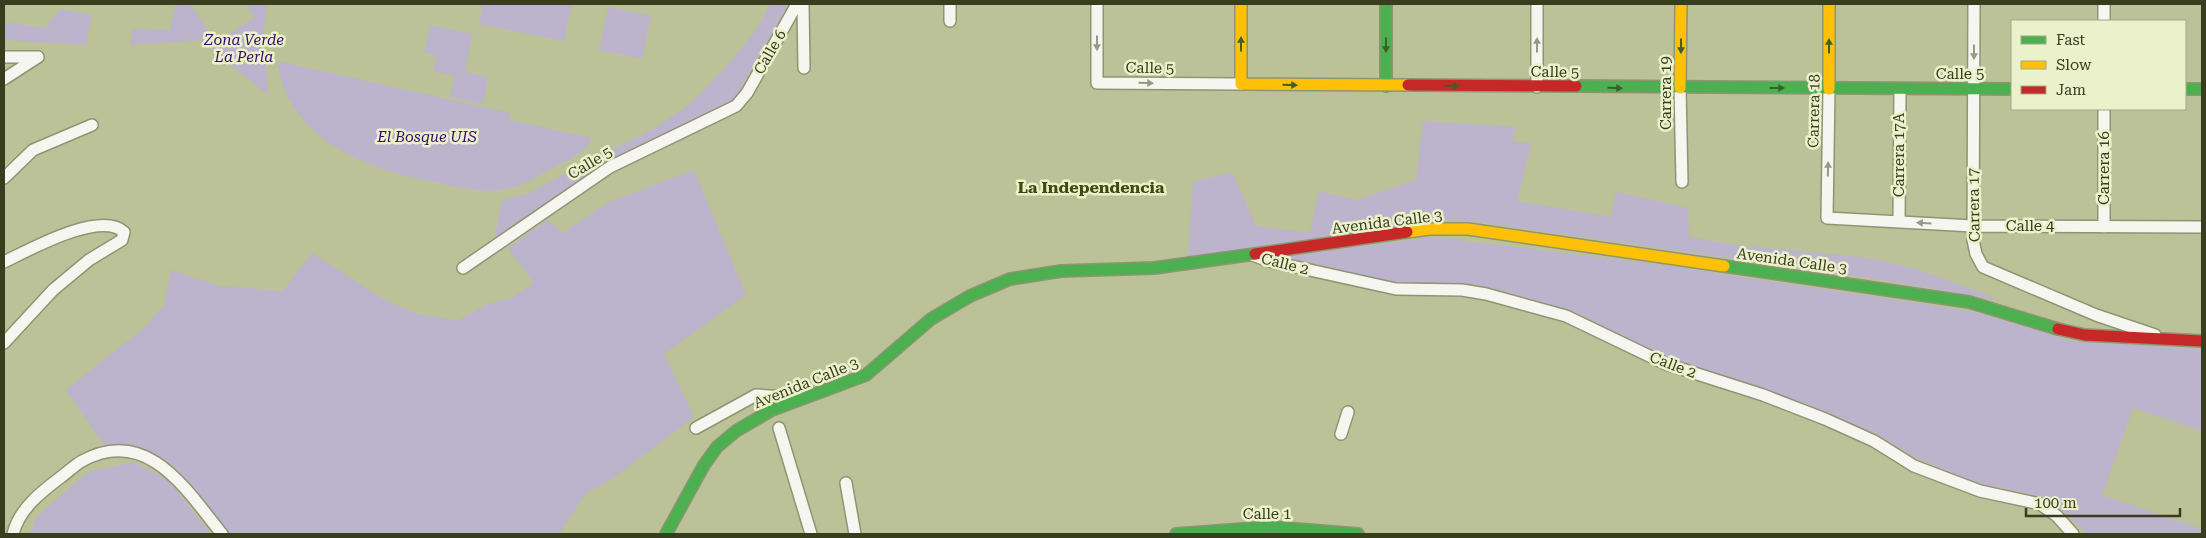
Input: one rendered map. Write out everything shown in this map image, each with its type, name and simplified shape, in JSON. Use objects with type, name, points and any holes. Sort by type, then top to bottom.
[{"type":"street","name":"Calle 6","points":[[742,100],[798,4]]},
{"type":"street","points":[[803,4],[804,68]]},
{"type":"street","points":[[950,4],[950,21]]},
{"type":"street","name":"Calle 5","points":[[1097,4],[1097,83],[2011,89]]},
{"type":"street","points":[[1241,4],[1241,84]]},
{"type":"street","points":[[1386,4],[1386,86]]},
{"type":"street","points":[[1537,4],[1537,87]]},
{"type":"street","name":"Carrera 19","points":[[1681,4],[1682,182]]},
{"type":"street","name":"Carrera 18","points":[[1827,218],[1829,4]]},
{"type":"street","name":"Carrera 17","points":[[1974,4],[1973,240],[1976,254],[1983,267],[2096,315],[2167,339]]},
{"type":"street","points":[[2104,4],[2104,20]]},
{"type":"street","points":[[4,58],[38,56],[4,79]]},
{"type":"street","name":"Carrera 17A","points":[[1899,222],[1900,89]]},
{"type":"street","points":[[2186,89],[2202,89]]},
{"type":"street","name":"Calle 5","points":[[463,268],[610,167],[728,110],[742,100]]},
{"type":"street","name":"Carrera 16","points":[[2104,110],[2104,227]]},
{"type":"street","points":[[4,178],[33,150],[92,125]]},
{"type":"street","name":"Calle 4","points":[[1827,218],[1973,226],[2202,228]]},
{"type":"street","points":[[4,262],[69,232],[111,225],[124,232],[122,240],[89,260],[53,290],[4,343]]},
{"type":"street","name":"Avenida Calle 3","points":[[666,534],[700,470],[717,447],[736,431],[759,417],[875,370],[931,318],[949,307],[1010,279],[1061,271],[1154,268],[1430,230],[1468,229],[1970,302],[2052,328],[2085,335],[2202,341]]},
{"type":"street","name":"Calle 2","points":[[1252,255],[1268,261],[1384,288],[1417,291],[1462,290],[1486,294],[1566,316],[1666,364],[1762,395],[1825,419],[1874,441],[1914,466],[1924,470],[1980,491],[2040,504],[2057,516],[2073,534]]},
{"type":"street","points":[[696,428],[756,395],[803,398]]},
{"type":"street","points":[[1341,434],[1348,412]]},
{"type":"street","points":[[779,428],[811,534]]},
{"type":"street","points":[[13,534],[15,525],[29,504],[46,488],[82,461],[108,452],[137,453],[156,461],[175,476],[222,534]]},
{"type":"street","points":[[846,483],[855,534]]},
{"type":"street","name":"Calle 1","points":[[1176,534],[1271,527],[1358,534]]},
{"type":"green space","name":"Zona Verde La Perla","points":[[175,4],[190,4],[216,42],[254,18],[246,4],[267,4],[264,31],[268,95],[201,40],[130,45],[133,29],[170,30]]},
{"type":"green space","points":[[483,4],[572,4],[564,41],[479,24]]},
{"type":"green space","points":[[770,4],[789,4],[732,103],[615,159],[494,241],[502,201],[526,194],[657,127],[689,105],[727,66],[756,30]]},
{"type":"green space","points":[[608,7],[651,16],[642,59],[599,50]]},
{"type":"green space","points":[[61,9],[92,15],[86,45],[4,40],[4,22],[44,28]]},
{"type":"green space","points":[[430,25],[472,34],[465,72],[488,77],[483,104],[450,97],[455,76],[433,71],[437,56],[424,53]]},
{"type":"green space","name":"El Bosque UIS","points":[[277,61],[510,113],[509,120],[592,138],[586,148],[571,159],[509,189],[485,191],[468,189],[408,176],[357,158],[334,146],[313,130],[297,111],[284,88]]},
{"type":"green space","points":[[1423,121],[1516,127],[1513,141],[1531,144],[1517,201],[1611,217],[1616,192],[1688,208],[1689,237],[1736,245],[1870,258],[1919,270],[2004,301],[1869,278],[1471,221],[1440,220],[1188,257],[1193,182],[1232,172],[1256,226],[1310,233],[1319,191],[1356,200],[1416,180]]},
{"type":"green space","points":[[694,170],[746,295],[664,354],[694,417],[615,477],[586,493],[559,534],[230,534],[206,502],[174,466],[141,447],[105,446],[66,390],[145,327],[164,305],[171,270],[220,286],[283,291],[312,253],[381,298],[415,313],[457,321],[486,305],[513,297],[534,283],[508,248],[547,220],[563,233],[609,202]]},
{"type":"green space","points":[[1432,237],[1648,263],[1930,305],[1978,313],[2073,341],[2202,349],[2202,431],[2133,408],[2102,495],[2202,529],[2202,534],[2087,534],[2061,509],[2048,502],[2025,493],[1979,484],[1916,458],[1875,433],[1778,394],[1737,383],[1683,364],[1639,345],[1580,314],[1496,289],[1471,285],[1407,285],[1386,283],[1274,258]]},
{"type":"green space","points":[[133,462],[168,480],[211,534],[30,534],[37,516],[88,472]]},
{"type":"traffic: fast","points":[[1386,4],[1386,86]]},
{"type":"traffic: fast","points":[[1576,86],[2011,89]]},
{"type":"traffic: fast","points":[[2186,89],[2202,89]]},
{"type":"traffic: fast","points":[[666,534],[704,465],[717,447],[736,431],[772,410],[866,375],[931,319],[970,296],[1010,279],[1061,271],[1154,268],[1255,254]]},
{"type":"traffic: fast","points":[[1724,266],[1969,302],[2058,329]]},
{"type":"traffic: fast","points":[[1176,534],[1271,527],[1358,534]]},
{"type":"traffic: slow","points":[[1241,4],[1241,84],[1408,85]]},
{"type":"traffic: slow","points":[[1680,88],[1681,4]]},
{"type":"traffic: slow","points":[[1829,4],[1829,89]]},
{"type":"traffic: slow","points":[[1407,232],[1430,229],[1468,229],[1724,266]]},
{"type":"traffic: jam","points":[[1408,85],[1576,86]]},
{"type":"traffic: jam","points":[[1255,254],[1407,232]]},
{"type":"traffic: jam","points":[[2058,329],[2085,335],[2202,341]]},
{"type":"district","name":"La Independencia","points":[[1091,187]]}]
